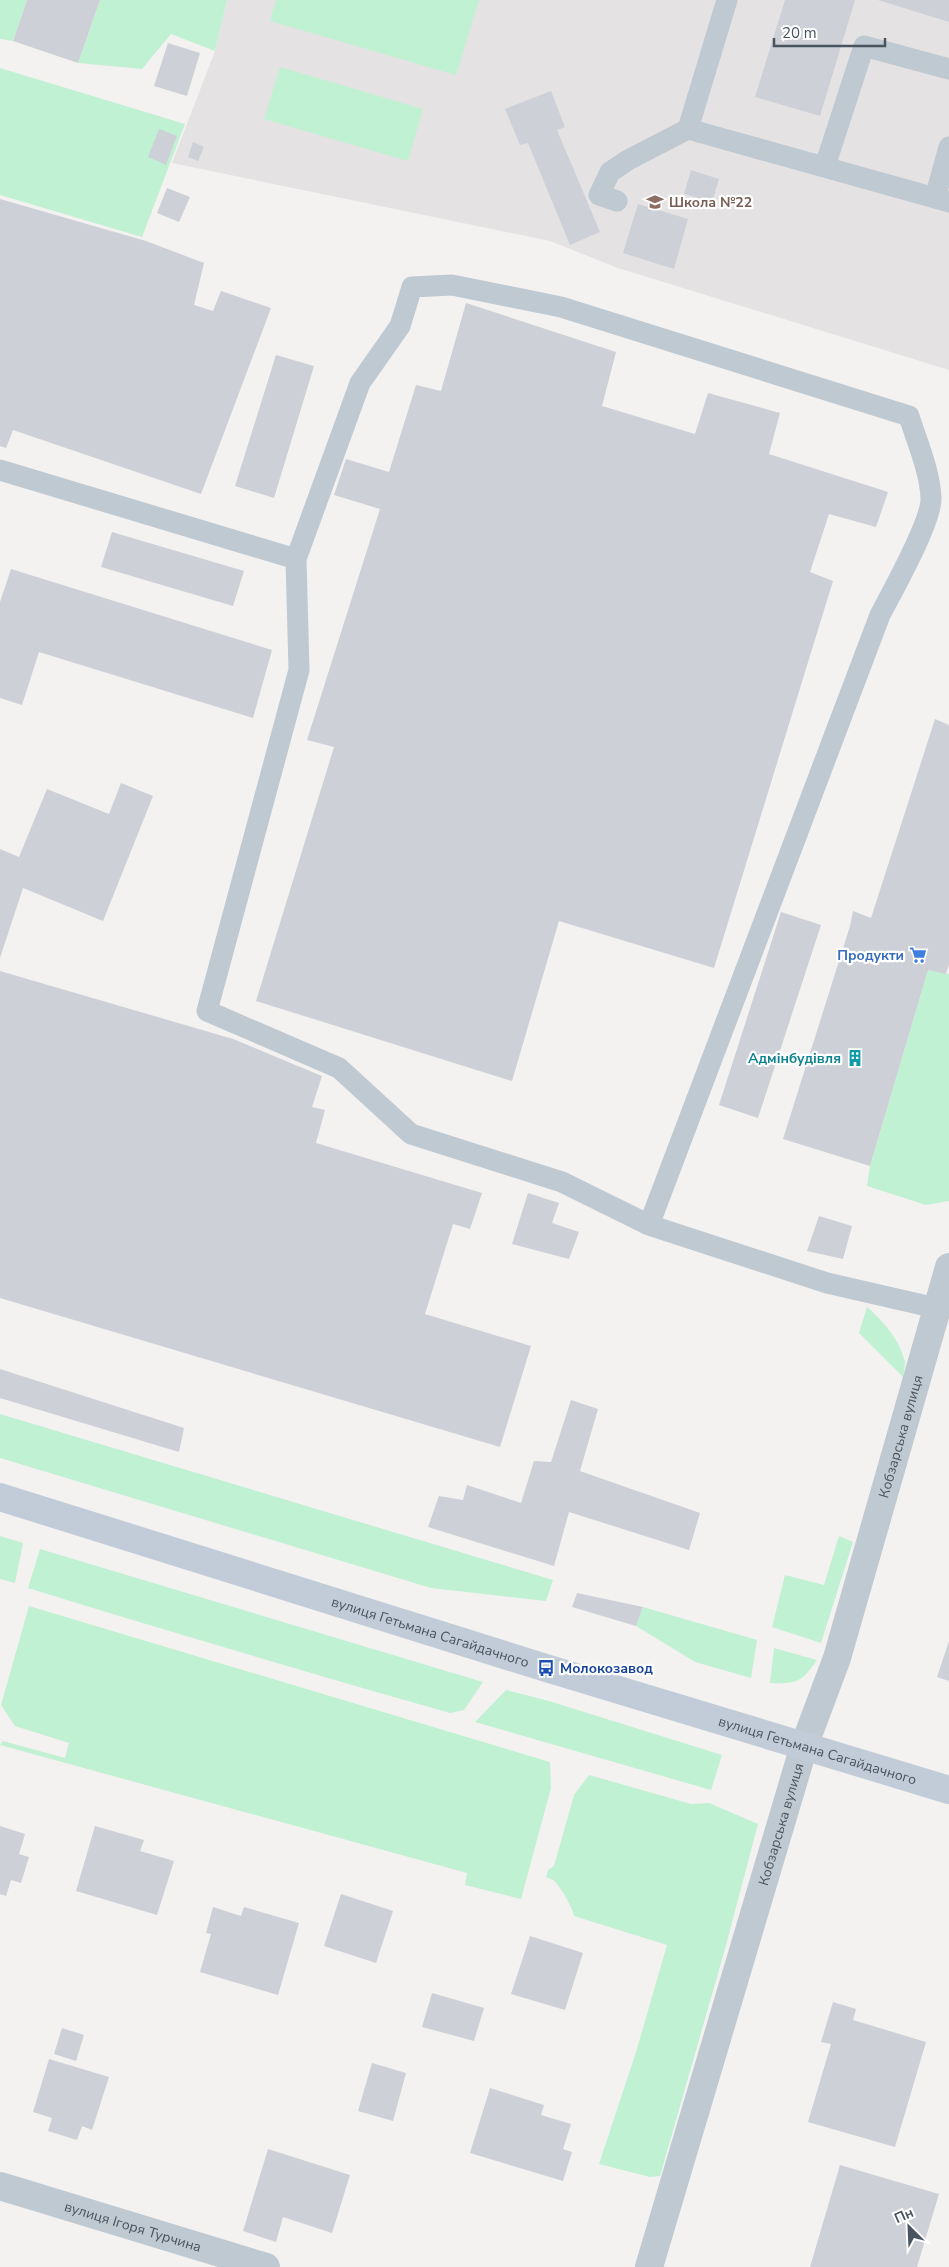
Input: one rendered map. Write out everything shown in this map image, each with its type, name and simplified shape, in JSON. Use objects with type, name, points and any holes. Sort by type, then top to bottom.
[{"type":"main road","name":"вулиця Гетьмана Сагайдачного","points":[[0,1497],[536,1665],[949,1790]]},
{"type":"street","name":"Кобзарська вулиця","points":[[649,2267],[804,1746],[837,1658],[942,1310],[949,1267]]},
{"type":"street","name":"вулиця Ігоря Турчина","points":[[0,2186],[266,2267]]},
{"type":"lane","points":[[688,129],[727,0]]},
{"type":"lane","points":[[826,166],[864,46],[949,69]]},
{"type":"lane","points":[[617,202],[599,195],[610,172],[628,160],[688,129],[826,166],[942,200],[949,147]]},
{"type":"lane","points":[[649,1225],[880,615],[920,534],[931,500],[927,475],[909,416],[561,307],[452,285],[412,287],[400,326],[360,383],[296,559],[299,670],[208,1011],[339,1068],[412,1134],[562,1182],[649,1225],[827,1283],[942,1310]]},
{"type":"lane","points":[[0,470],[296,559]]},
{"type":"shaded area","name":"Школа №22","points":[[227,0],[949,0],[949,370],[618,268],[550,241],[172,163],[215,51]]},
{"type":"green space","points":[[0,0],[27,0],[13,41],[0,39]]},
{"type":"green space","points":[[100,0],[227,0],[215,51],[171,34],[142,69],[78,63]]},
{"type":"green space","points":[[276,0],[479,0],[456,75],[270,21]]},
{"type":"green space","points":[[280,67],[423,109],[408,161],[264,119]]},
{"type":"green space","points":[[0,68],[185,124],[142,237],[0,195]]},
{"type":"green space","points":[[928,970],[949,974],[949,1201],[926,1205],[867,1186],[870,1166]]},
{"type":"green space","points":[[867,1307],[885,1325],[899,1346],[905,1362],[903,1377],[859,1333]]},
{"type":"green space","points":[[0,1414],[553,1580],[546,1601],[431,1588],[0,1458]]},
{"type":"green space","points":[[0,1536],[23,1543],[15,1583],[0,1579]]},
{"type":"green space","points":[[839,1536],[853,1542],[821,1643],[772,1627],[785,1575],[824,1585]]},
{"type":"green space","points":[[40,1549],[483,1682],[464,1710],[450,1713],[186,1636],[28,1588]]},
{"type":"green space","points":[[29,1606],[550,1762],[551,1788],[521,1899],[465,1885],[467,1873],[0,1745],[3,1741],[65,1758],[69,1743],[15,1726],[1,1705]]},
{"type":"green space","points":[[643,1607],[757,1640],[751,1678],[695,1662],[636,1626]]},
{"type":"green space","points":[[774,1648],[817,1660],[807,1673],[798,1680],[787,1683],[770,1683]]},
{"type":"green space","points":[[506,1690],[549,1701],[722,1755],[711,1790],[475,1722]]},
{"type":"green space","points":[[589,1775],[691,1804],[709,1803],[758,1824],[725,1949],[660,2176],[650,2177],[599,2164],[636,2052],[667,1945],[574,1916],[559,1886],[553,1880],[546,1877],[548,1870],[554,1866],[574,1795]]},
{"type":"building","points":[[27,0],[100,0],[78,63],[13,41]]},
{"type":"building","points":[[785,0],[855,0],[820,116],[755,97]]},
{"type":"building","points":[[878,0],[949,0],[949,22]]},
{"type":"building","points":[[168,43],[200,53],[187,96],[154,86]]},
{"type":"building","points":[[551,91],[565,127],[557,130],[600,232],[570,245],[528,143],[520,145],[505,109]]},
{"type":"building","points":[[159,129],[177,136],[166,165],[148,157]]},
{"type":"building","points":[[193,142],[204,147],[198,161],[188,157]]},
{"type":"building","points":[[691,170],[719,179],[712,202],[684,194]]},
{"type":"building","points":[[167,188],[190,197],[179,222],[157,213]]},
{"type":"building","points":[[0,199],[146,241],[204,263],[194,305],[213,311],[221,291],[271,308],[201,494],[13,430],[6,448],[0,446]]},
{"type":"building","points":[[638,204],[688,219],[674,269],[623,253]]},
{"type":"building","points":[[466,303],[616,352],[602,406],[695,434],[708,393],[780,413],[769,454],[888,492],[876,527],[829,514],[810,572],[833,581],[714,968],[559,921],[512,1081],[256,1001],[334,747],[307,740],[380,509],[334,495],[346,459],[389,472],[416,385],[441,391]]},
{"type":"building","points":[[276,355],[314,366],[274,498],[235,486]]},
{"type":"building","points":[[112,532],[244,571],[233,606],[101,567]]},
{"type":"building","points":[[11,569],[272,650],[253,718],[39,652],[22,705],[0,698],[0,602]]},
{"type":"building","name":"Адмінбудівля","points":[[935,719],[949,725],[949,964],[946,974],[928,970],[870,1166],[783,1139],[850,926],[853,911],[871,918]]},
{"type":"building","points":[[121,783],[153,796],[103,921],[23,888],[0,958],[0,849],[19,857],[47,789],[109,814]]},
{"type":"building","points":[[781,912],[821,925],[758,1118],[719,1105]]},
{"type":"building","points":[[0,971],[233,1039],[322,1076],[312,1107],[325,1110],[316,1143],[482,1193],[470,1229],[453,1224],[425,1314],[531,1346],[500,1447],[0,1298]]},
{"type":"building","points":[[528,1193],[559,1203],[552,1223],[579,1232],[569,1259],[512,1244]]},
{"type":"building","points":[[819,1216],[852,1226],[843,1259],[807,1251]]},
{"type":"building","points":[[0,1369],[184,1428],[179,1452],[0,1398]]},
{"type":"building","points":[[571,1400],[598,1409],[580,1471],[700,1513],[689,1550],[569,1512],[554,1566],[428,1527],[439,1496],[463,1500],[467,1485],[521,1503],[534,1461],[551,1462]]},
{"type":"building","points":[[577,1593],[643,1607],[636,1626],[572,1607]]},
{"type":"building","points":[[949,1641],[949,1681],[937,1677]]},
{"type":"building","points":[[0,1826],[25,1834],[19,1854],[29,1857],[21,1883],[11,1880],[6,1896],[0,1894]]},
{"type":"building","points":[[95,1826],[144,1840],[140,1851],[174,1861],[157,1915],[76,1891]]},
{"type":"building","points":[[341,1894],[393,1911],[376,1963],[324,1946]]},
{"type":"building","points":[[213,1907],[241,1916],[244,1907],[299,1923],[278,1995],[200,1972],[211,1934],[206,1933]]},
{"type":"building","points":[[530,1936],[583,1953],[565,2010],[511,1994]]},
{"type":"building","points":[[432,1993],[484,2008],[474,2041],[422,2027]]},
{"type":"building","points":[[833,2002],[856,2009],[853,2020],[926,2042],[895,2147],[808,2122],[831,2044],[821,2042]]},
{"type":"building","points":[[62,2028],[84,2035],[76,2061],[54,2054]]},
{"type":"building","points":[[49,2059],[109,2077],[92,2130],[82,2126],[77,2140],[48,2131],[52,2118],[33,2112]]},
{"type":"building","points":[[372,2063],[406,2073],[393,2121],[358,2111]]},
{"type":"building","points":[[490,2088],[544,2105],[541,2115],[571,2124],[563,2149],[572,2152],[563,2181],[470,2153]]},
{"type":"building","points":[[268,2149],[350,2175],[332,2233],[283,2217],[276,2242],[243,2231]]},
{"type":"building","points":[[840,2165],[939,2194],[917,2267],[810,2267]]},
{"type":"place","name":"Школа №22","points":[[655,202]]},
{"type":"place","name":"Продукти","points":[[918,955]]},
{"type":"place","name":"Адмінбудівля","points":[[855,1058]]},
{"type":"place","name":"Молокозавод","points":[[546,1668]]}]
